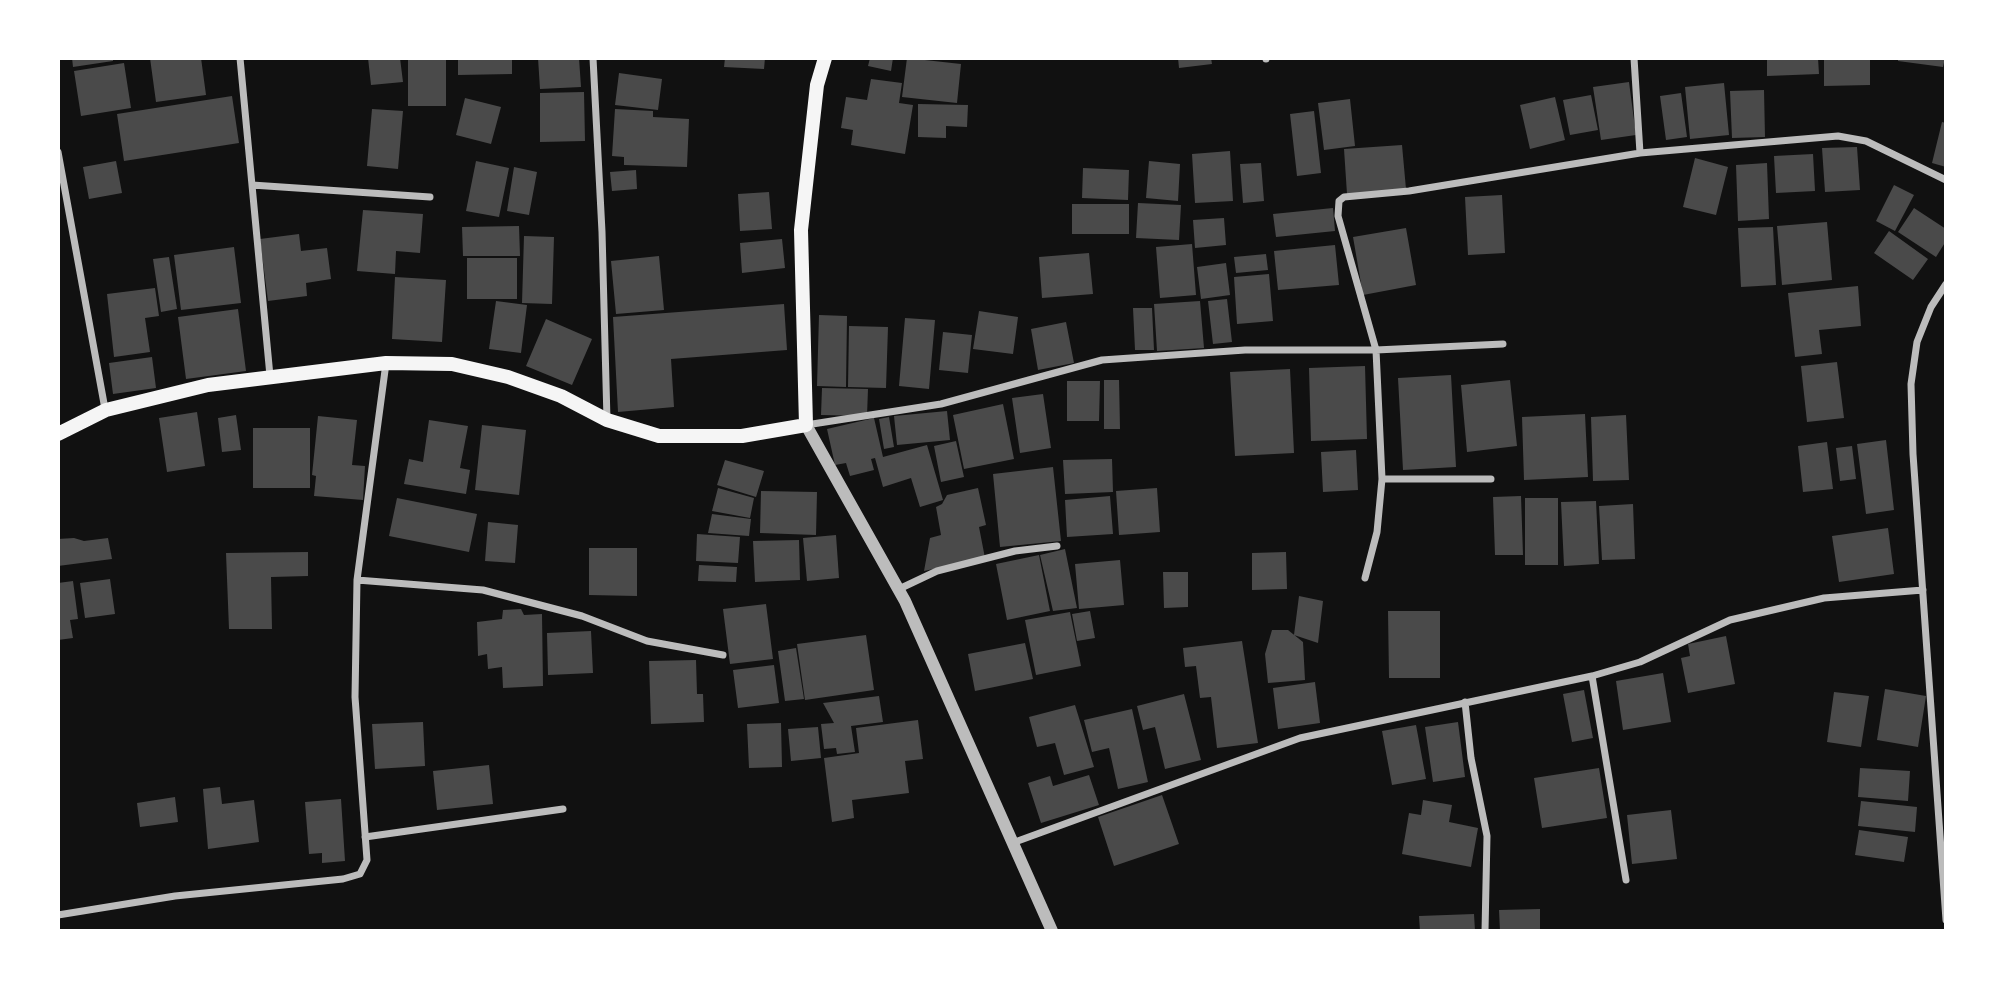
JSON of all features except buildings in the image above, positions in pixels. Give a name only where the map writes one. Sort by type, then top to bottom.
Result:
[{"type":"main road","points":[[58,434],[106,410],[208,385],[386,363],[452,364],[508,377],[561,396],[607,420],[659,436],[707,438],[806,425],[801,230],[817,85],[825,58]]},
{"type":"street","points":[[240,58],[270,376]]},
{"type":"street","points":[[593,58],[602,232],[607,420]]},
{"type":"street","points":[[1634,58],[1640,153]]},
{"type":"street","points":[[1364,578],[1377,532],[1382,480],[1376,350],[1338,216],[1339,201],[1344,197],[1409,191],[1640,153],[1852,136],[1946,180]]},
{"type":"street","points":[[58,152],[106,410]]},
{"type":"street","points":[[252,185],[430,197]]},
{"type":"street","points":[[1946,284],[1931,307],[1917,342],[1911,384],[1913,454],[1943,829],[1946,920]]},
{"type":"street","points":[[1052,931],[1015,842],[899,589],[806,425],[942,404],[1102,360],[1245,350],[1376,350],[1503,344]]},
{"type":"street","points":[[58,915],[175,896],[343,879],[360,874],[367,860],[355,697],[357,580],[386,363]]},
{"type":"street","points":[[1382,480],[1491,479]]},
{"type":"street","points":[[899,589],[937,571],[1015,551],[1057,546]]},
{"type":"street","points":[[357,580],[484,590],[582,616],[647,641],[723,655]]},
{"type":"street","points":[[1015,842],[1300,738],[1592,676],[1640,662],[1730,620],[1824,598],[1923,590]]},
{"type":"street","points":[[1592,676],[1626,880]]},
{"type":"street","points":[[1465,702],[1471,758],[1487,836],[1485,931]]},
{"type":"street","points":[[365,837],[563,809]]}]
